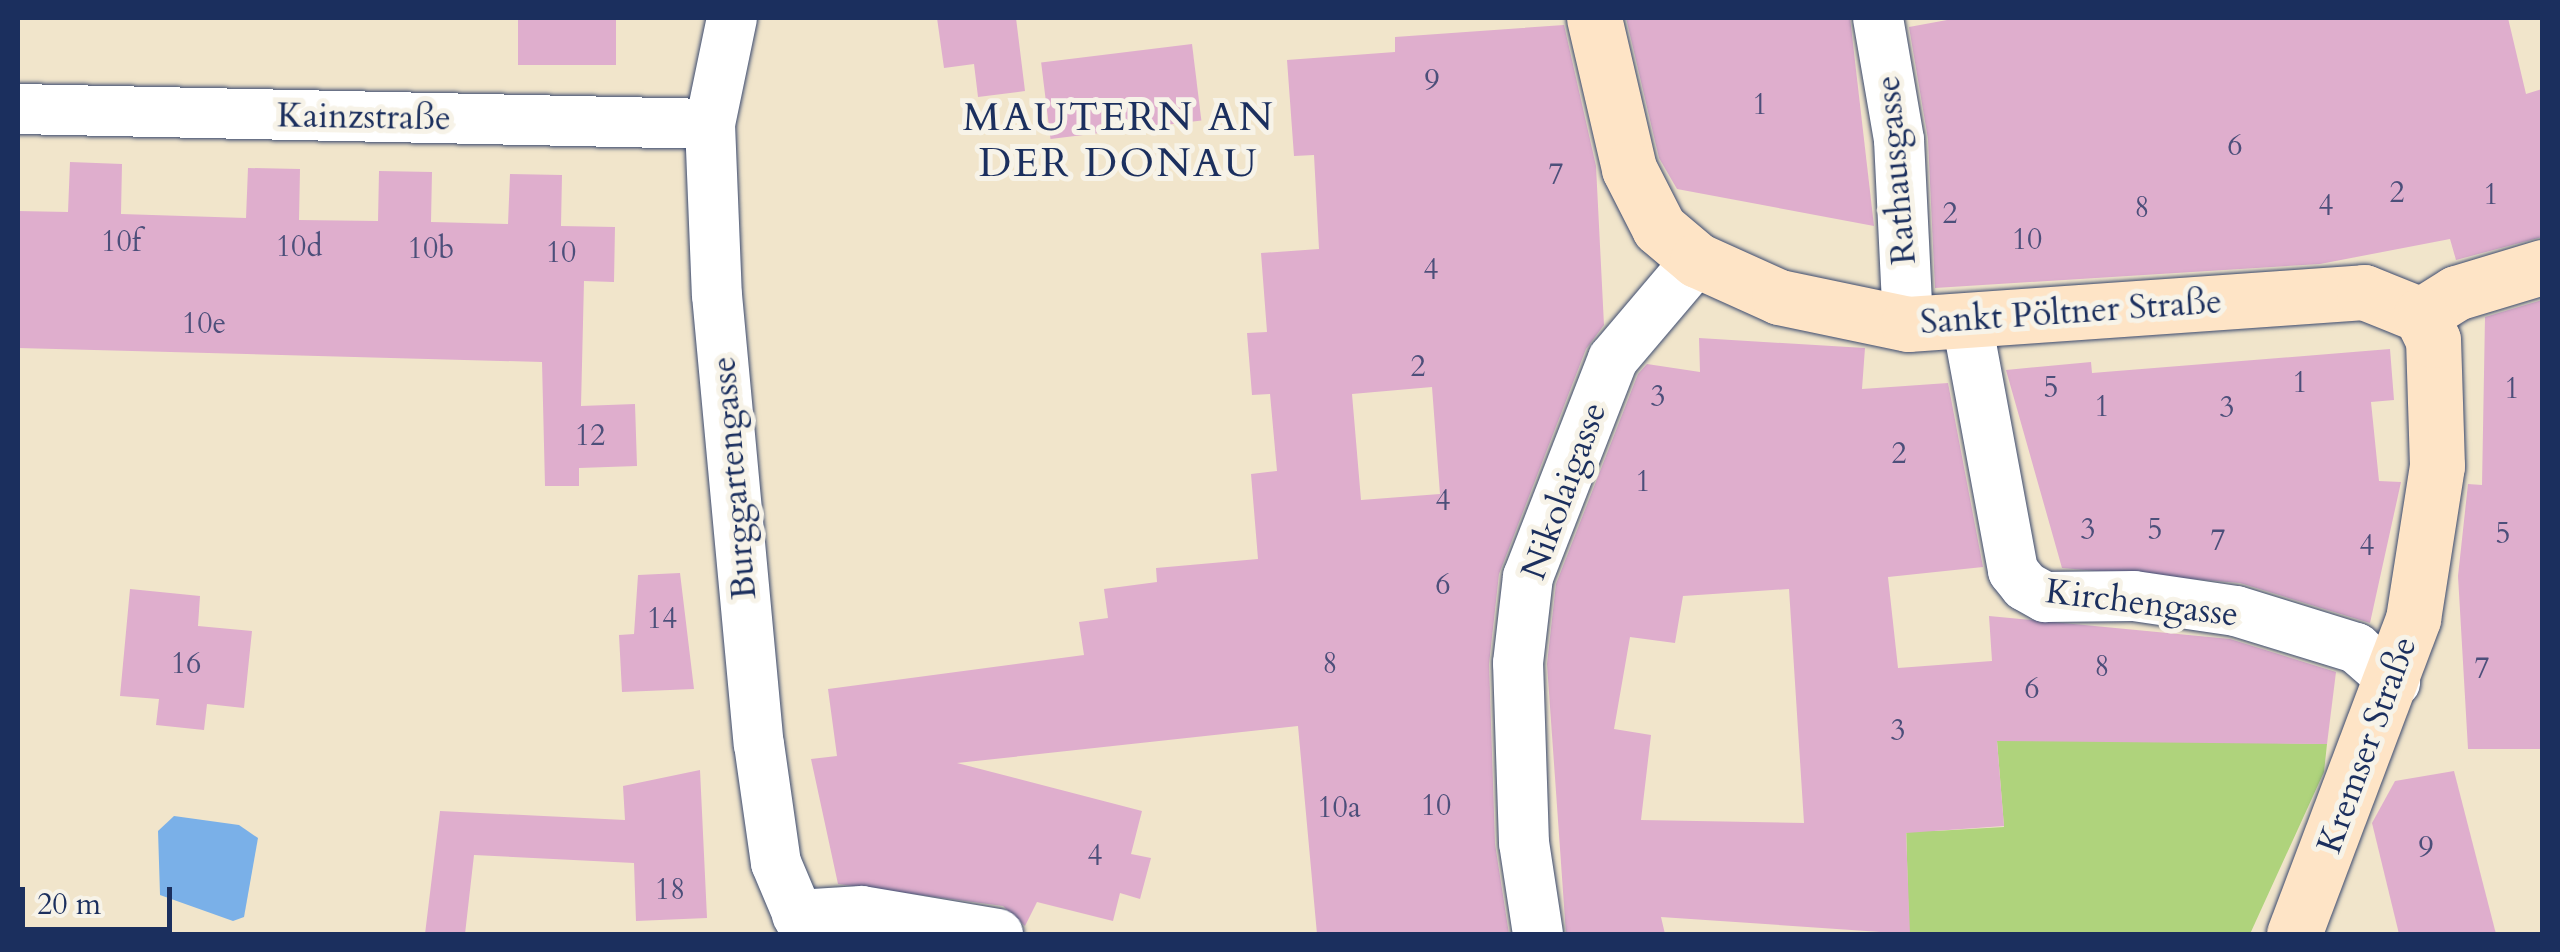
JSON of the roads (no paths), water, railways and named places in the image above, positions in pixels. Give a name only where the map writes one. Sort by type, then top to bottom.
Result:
[{"type":"main road","name":"Sankt Pöltner Straße","points":[[1594,18],[1629,169],[1659,228],[1697,260],[1779,297],[1908,324],[2364,292],[2421,315]]},
{"type":"main road","points":[[2421,315],[2456,293],[2542,268]]},
{"type":"main road","name":"Kremser Straße","points":[[2294,934],[2395,682],[2438,466],[2432,340],[2421,315]]},
{"type":"street","name":"Burggartengasse","points":[[732,18],[710,124],[759,744],[776,863],[801,925]]},
{"type":"street","name":"Rathausgasse","points":[[1878,18],[1899,140],[1908,324]]},
{"type":"street","name":"Kainzstraße","points":[[18,109],[710,124]]},
{"type":"street","name":"Nikolaigasse","points":[[1538,934],[1524,843],[1518,663],[1528,577],[1614,359],[1697,260]]},
{"type":"street","name":"Kirchengasse","points":[[1966,322],[2012,570],[2026,586],[2045,597],[2134,596],[2236,611],[2356,648],[2395,682]]},
{"type":"street","points":[[801,925],[862,911],[998,934]]},
{"type":"water","points":[[174,816],[239,825],[258,838],[244,917],[233,921],[160,895],[158,831]]},
{"type":"district","name":"MAUTERN AN DER DONAU","points":[[1119,141]]}]
